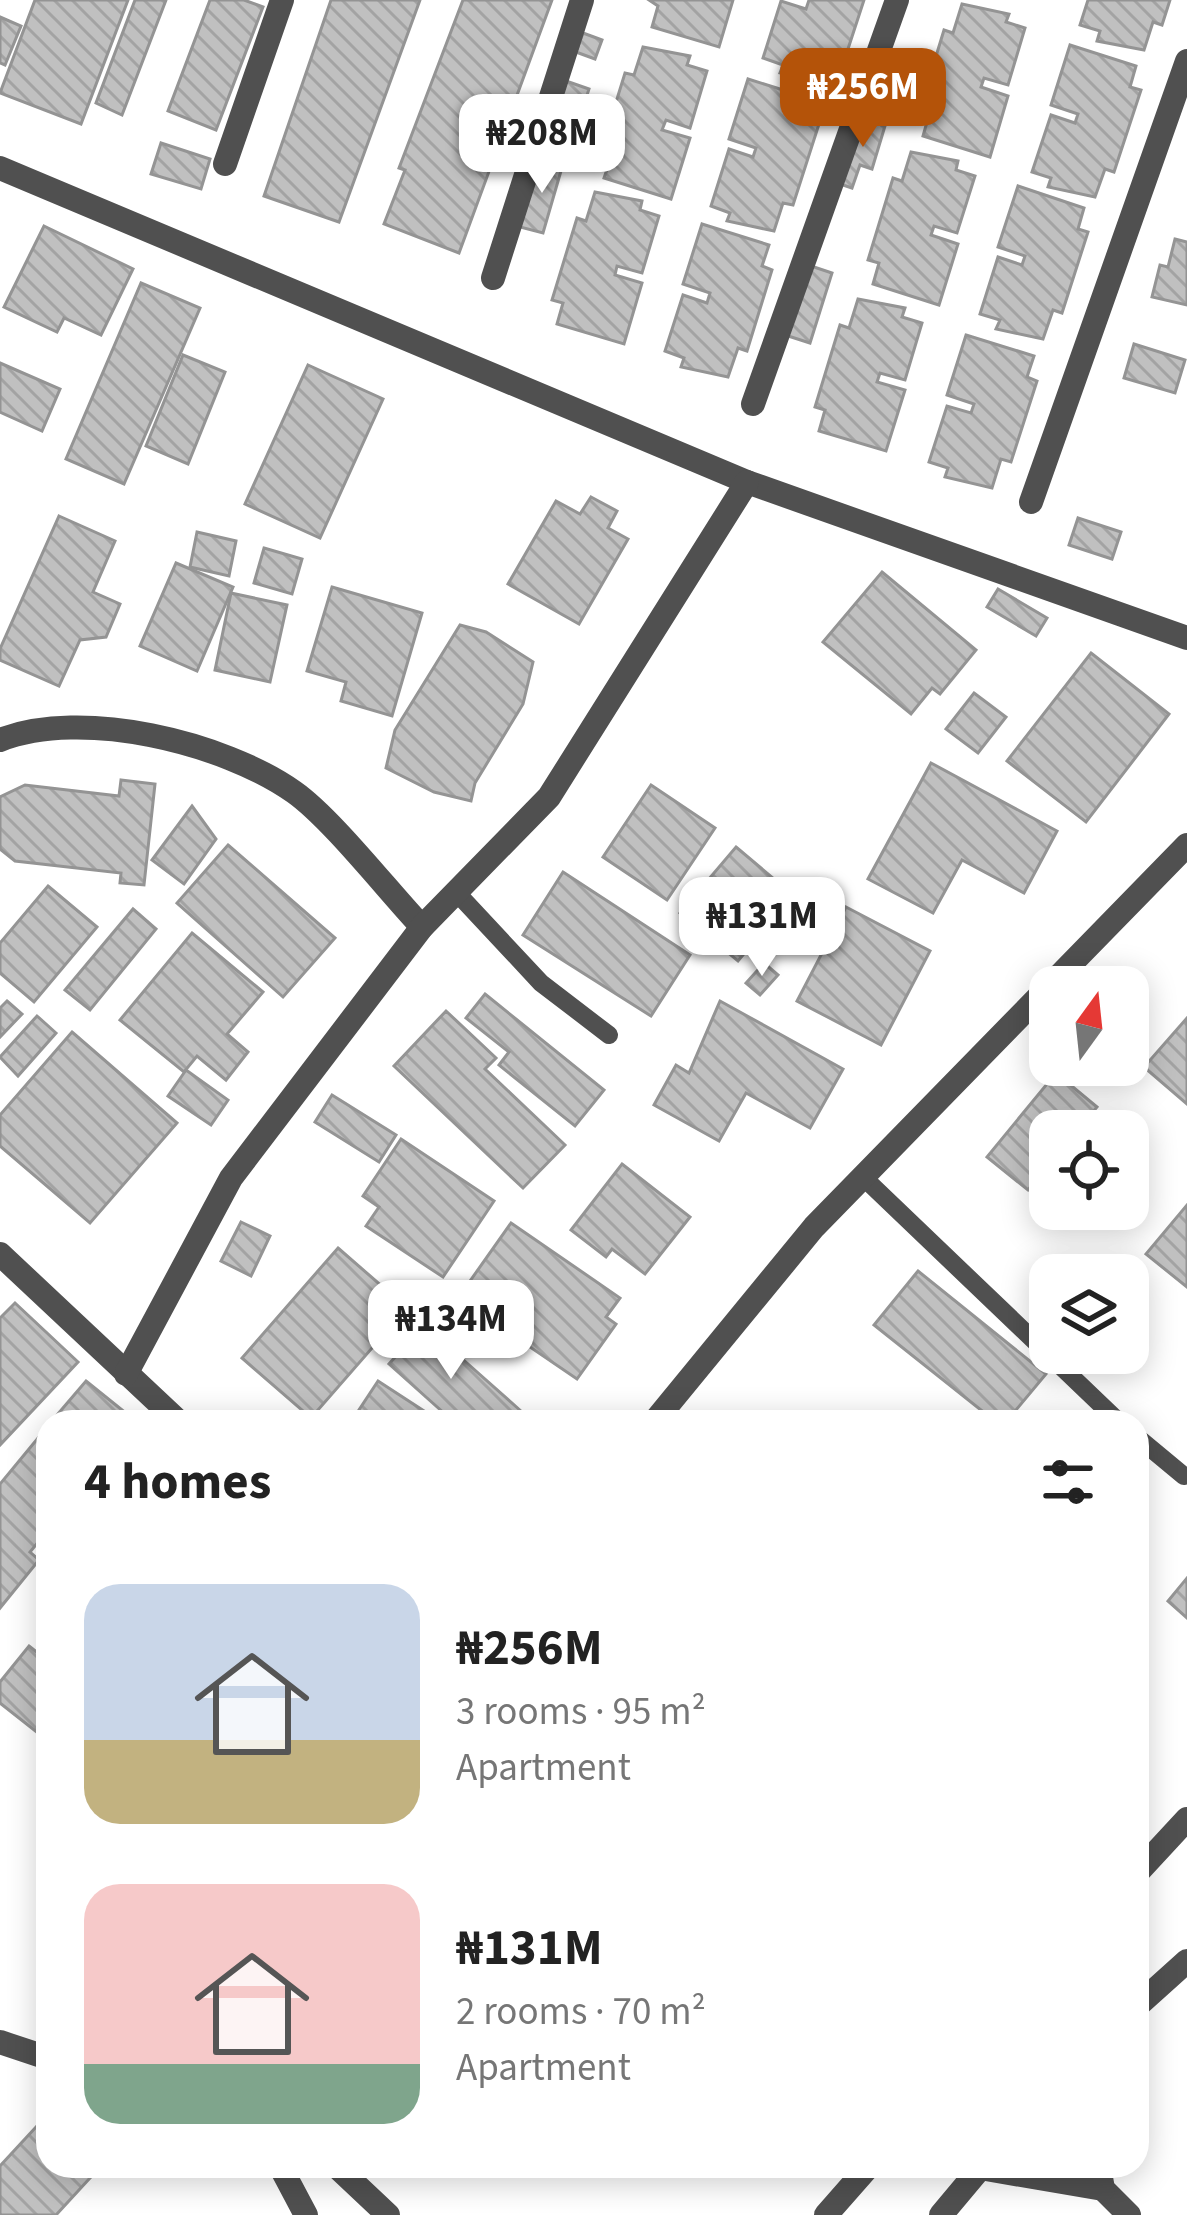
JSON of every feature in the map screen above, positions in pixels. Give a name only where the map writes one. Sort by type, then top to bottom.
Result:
[{"type":"street","points":[[225,164],[281,0]]},
{"type":"street","points":[[493,278],[581,0]]},
{"type":"street","points":[[753,404],[897,0]]},
{"type":"street","points":[[1031,502],[1187,61]]},
{"type":"street","points":[[0,168],[747,482],[1187,638]]},
{"type":"street","points":[[126,1374],[231,1178],[422,927],[549,797],[747,482]]},
{"type":"street","points":[[0,740],[19,733],[107,727],[182,741],[294,792],[422,927]]},
{"type":"street","points":[[664,1410],[862,1176],[1187,845]]},
{"type":"street","points":[[0,1255],[166,1410]]},
{"type":"street","points":[[1149,1860],[1187,1820]]},
{"type":"street","points":[[1149,1995],[1187,1961]]},
{"type":"street","points":[[0,2042],[36,2054]]},
{"type":"street","points":[[286,2178],[306,2215]]},
{"type":"street","points":[[349,2178],[388,2215]]},
{"type":"street","points":[[826,2215],[858,2178]]},
{"type":"street","points":[[941,2215],[972,2178]]},
{"type":"street","points":[[1102,2178],[1129,2215]]},
{"type":"lane","points":[[457,893],[541,983],[609,1035]]},
{"type":"lane","points":[[862,1176],[1106,1410]]},
{"type":"lane","points":[[1149,1447],[1184,1476]]},
{"type":"building","points":[[35,0],[128,0],[81,124],[0,93]]},
{"type":"building","points":[[135,0],[166,0],[122,115],[96,103]]},
{"type":"building","points":[[210,0],[244,0],[263,7],[216,130],[168,111]]},
{"type":"building","points":[[331,0],[420,0],[339,222],[264,196]]},
{"type":"building","points":[[463,0],[552,0],[459,253],[384,224],[405,170],[399,168]]},
{"type":"building","points":[[649,0],[733,0],[719,47],[652,27],[658,6]]},
{"type":"building","points":[[809,0],[864,0],[845,58],[836,55],[827,83],[780,73],[783,65],[763,58],[781,1],[806,9]]},
{"type":"building","points":[[1088,0],[1170,0],[1162,25],[1153,22],[1144,50],[1097,41],[1100,31],[1080,25]]},
{"type":"building","points":[[962,4],[1009,14],[1006,22],[1025,28],[1008,85],[984,78],[981,87],[1008,96],[990,157],[923,136],[929,115],[919,112],[944,30],[953,33]]},
{"type":"building","points":[[0,17],[21,26],[5,65],[0,63]]},
{"type":"building","points":[[583,33],[602,40],[595,59],[576,52]]},
{"type":"building","points":[[1070,45],[1136,66],[1130,87],[1141,90],[1114,172],[1105,169],[1095,197],[1048,187],[1051,178],[1032,172],[1051,115],[1075,123],[1078,114],[1051,105]]},
{"type":"building","points":[[643,47],[690,56],[687,65],[707,71],[690,128],[666,120],[662,130],[690,138],[671,199],[604,178],[611,158],[600,154],[625,73],[634,75]]},
{"type":"building","points":[[748,79],[815,100],[808,121],[819,124],[793,205],[783,203],[774,231],[727,221],[730,213],[711,206],[729,149],[753,157],[756,148],[729,139]]},
{"type":"building","points":[[566,81],[589,89],[570,149],[547,141]]},
{"type":"building","points":[[861,118],[885,126],[872,169],[860,165],[852,188],[840,184]]},
{"type":"building","points":[[161,143],[210,159],[201,189],[151,174]]},
{"type":"building","points":[[911,152],[958,161],[956,170],[975,176],[957,233],[934,226],[931,235],[958,244],[939,305],[873,284],[879,263],[868,260],[893,178],[902,181]]},
{"type":"building","points":[[540,158],[563,164],[543,233],[520,227]]},
{"type":"building","points":[[1018,186],[1084,208],[1078,229],[1088,232],[1062,313],[1053,310],[1043,339],[996,329],[1000,320],[980,314],[998,257],[1022,265],[1025,256],[998,247]]},
{"type":"building","points":[[595,192],[642,201],[640,210],[659,216],[642,273],[617,266],[615,275],[642,283],[624,344],[557,324],[563,303],[552,300],[577,218],[586,221]]},
{"type":"building","points":[[702,224],[769,245],[762,266],[772,270],[747,351],[738,348],[728,377],[681,367],[684,358],[665,351],[683,295],[707,303],[710,293],[683,284]]},
{"type":"building","points":[[44,226],[133,269],[101,335],[64,318],[57,332],[4,307]]},
{"type":"building","points":[[1175,239],[1187,242],[1187,305],[1152,297],[1160,265],[1168,267]]},
{"type":"building","points":[[808,265],[832,273],[810,343],[785,335]]},
{"type":"building","points":[[141,283],[200,308],[124,484],[66,459]]},
{"type":"building","points":[[858,299],[905,308],[902,317],[922,323],[905,380],[880,373],[877,382],[905,390],[886,451],[819,431],[825,410],[815,407],[840,325],[849,328]]},
{"type":"building","points":[[966,335],[1034,356],[1027,377],[1037,381],[1011,462],[1001,459],[992,488],[945,477],[948,468],[929,462],[947,406],[971,413],[974,404],[947,395]]},
{"type":"building","points":[[1134,344],[1185,360],[1175,393],[1124,378]]},
{"type":"building","points":[[183,355],[225,372],[188,464],[146,446]]},
{"type":"building","points":[[0,363],[60,389],[42,431],[0,412]]},
{"type":"building","points":[[308,365],[383,399],[320,538],[245,504]]},
{"type":"building","points":[[591,497],[617,511],[608,528],[628,539],[579,624],[508,584],[556,501],[580,514]]},
{"type":"building","points":[[59,516],[115,541],[93,592],[120,604],[106,637],[80,640],[59,686],[0,660],[0,649]]},
{"type":"building","points":[[1078,518],[1121,532],[1112,559],[1069,545]]},
{"type":"building","points":[[197,532],[236,541],[229,576],[190,567]]},
{"type":"building","points":[[264,548],[302,559],[292,594],[254,583]]},
{"type":"building","points":[[176,563],[233,587],[197,671],[140,646]]},
{"type":"building","points":[[882,572],[976,650],[940,694],[932,688],[911,714],[823,642]]},
{"type":"building","points":[[332,587],[422,613],[392,716],[341,701],[346,682],[307,671]]},
{"type":"building","points":[[998,589],[1047,618],[1036,636],[987,607]]},
{"type":"building","points":[[231,593],[287,605],[270,682],[215,670]]},
{"type":"building","points":[[460,625],[486,632],[533,662],[523,704],[475,783],[471,801],[434,792],[386,768],[395,730]]},
{"type":"building","points":[[1091,653],[1169,714],[1086,822],[1007,761]]},
{"type":"building","points":[[974,693],[1006,717],[978,753],[946,729]]},
{"type":"building","points":[[931,763],[1057,831],[1024,893],[962,860],[933,913],[868,879]]},
{"type":"building","points":[[121,780],[155,784],[144,885],[120,883],[121,873],[15,861],[0,849],[0,797],[25,785],[119,796]]},
{"type":"building","points":[[651,785],[715,828],[667,900],[603,857]]},
{"type":"building","points":[[192,806],[216,839],[184,884],[152,860]]},
{"type":"building","points":[[228,845],[335,938],[283,997],[177,903]]},
{"type":"building","points":[[736,847],[793,895],[738,961],[680,913]]},
{"type":"building","points":[[563,872],[690,955],[651,1016],[523,935]]},
{"type":"building","points":[[48,886],[97,927],[34,1002],[0,973],[0,943]]},
{"type":"building","points":[[846,907],[930,951],[881,1045],[797,1001]]},
{"type":"building","points":[[133,909],[156,929],[90,1010],[65,990]]},
{"type":"building","points":[[192,933],[263,992],[227,1034],[248,1052],[226,1080],[197,1056],[184,1072],[120,1020]]},
{"type":"building","points":[[764,963],[778,975],[760,995],[746,983]]},
{"type":"building","points":[[485,994],[604,1090],[575,1126],[499,1065],[509,1052],[466,1018]]},
{"type":"building","points":[[7,1001],[22,1014],[0,1037],[0,1008]]},
{"type":"building","points":[[720,1001],[843,1069],[810,1128],[746,1093],[719,1141],[654,1105],[676,1065],[689,1073]]},
{"type":"building","points":[[446,1011],[496,1058],[485,1069],[565,1145],[523,1188],[394,1066]]},
{"type":"building","points":[[37,1016],[56,1033],[18,1076],[0,1057]]},
{"type":"building","points":[[1187,1018],[1187,1104],[1149,1071],[1149,1061]]},
{"type":"building","points":[[72,1032],[177,1123],[90,1223],[0,1146],[0,1115]]},
{"type":"building","points":[[186,1070],[228,1100],[211,1125],[168,1096]]},
{"type":"building","points":[[1045,1086],[1072,1086],[1097,1107],[1029,1110],[1028,1190],[987,1157]]},
{"type":"building","points":[[332,1095],[396,1135],[379,1162],[315,1122]]},
{"type":"building","points":[[401,1139],[494,1201],[443,1277],[366,1226],[379,1207],[363,1196]]},
{"type":"building","points":[[622,1164],[690,1217],[645,1274],[612,1249],[606,1257],[571,1230]]},
{"type":"building","points":[[1187,1205],[1187,1287],[1146,1254]]},
{"type":"building","points":[[241,1222],[270,1236],[251,1276],[221,1261]]},
{"type":"building","points":[[511,1223],[620,1298],[606,1317],[616,1324],[577,1379],[458,1298]]},
{"type":"building","points":[[338,1248],[407,1308],[318,1410],[302,1410],[242,1358]]},
{"type":"building","points":[[918,1271],[1029,1360],[1029,1374],[1046,1374],[1016,1410],[981,1410],[874,1325]]},
{"type":"building","points":[[15,1303],[78,1362],[0,1445],[0,1318]]},
{"type":"building","points":[[424,1325],[520,1410],[441,1410],[389,1364]]},
{"type":"building","points":[[86,1381],[122,1410],[61,1410]]},
{"type":"building","points":[[378,1381],[423,1410],[359,1410]]},
{"type":"building","points":[[36,1440],[36,1545],[30,1552],[36,1564],[0,1608],[0,1484]]},
{"type":"building","points":[[1187,1578],[1187,1618],[1168,1601]]},
{"type":"building","points":[[29,1646],[36,1652],[36,1732],[0,1703],[0,1682]]},
{"type":"building","points":[[36,2127],[36,2178],[90,2178],[56,2215],[0,2215],[0,2166]]}]
